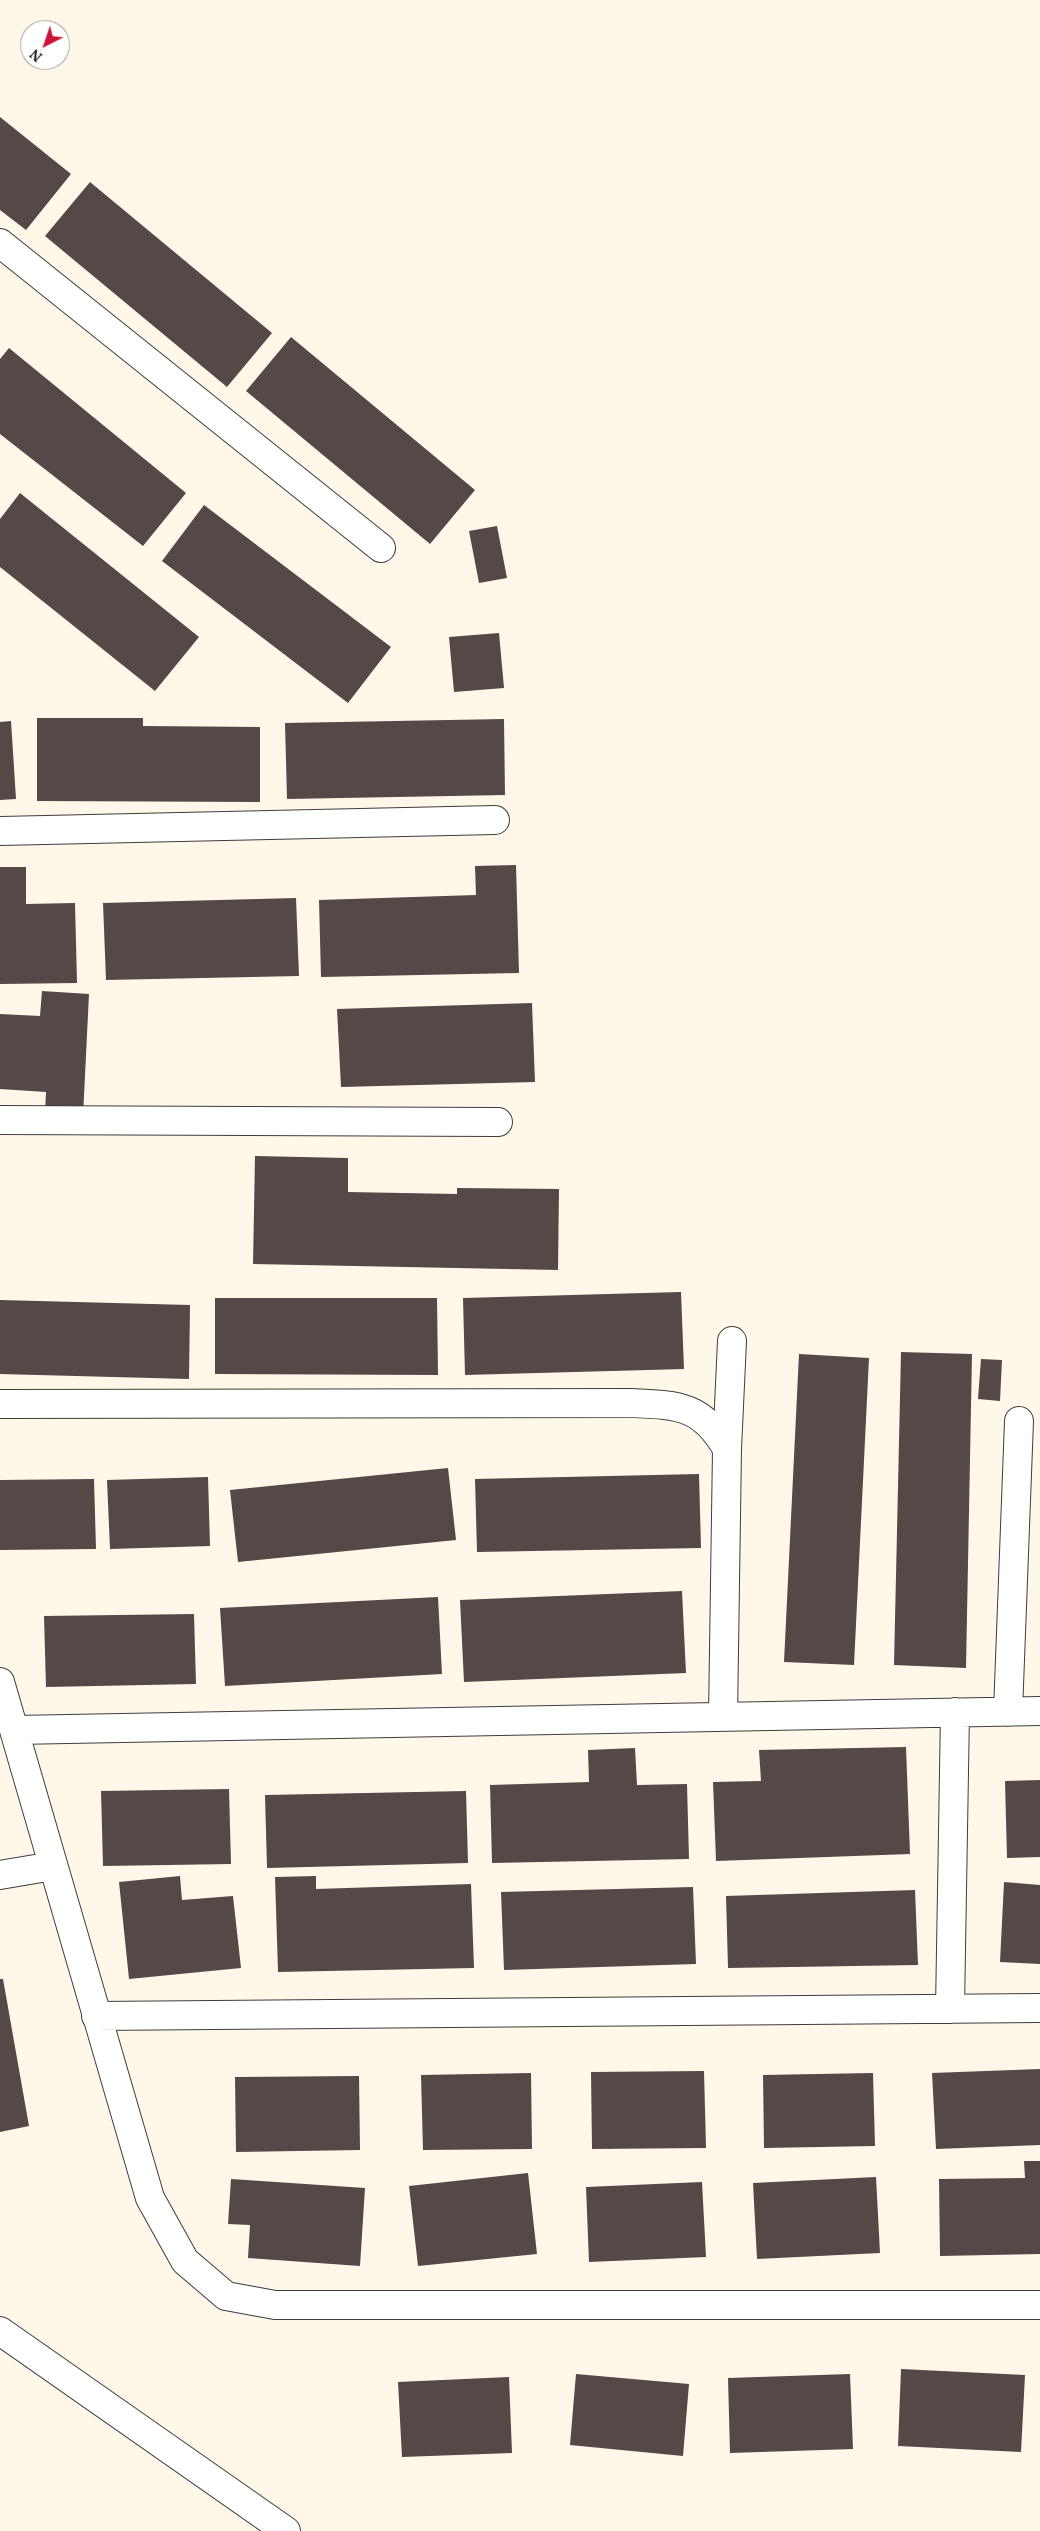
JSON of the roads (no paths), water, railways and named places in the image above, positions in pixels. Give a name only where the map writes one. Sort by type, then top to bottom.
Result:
[{"type":"street","points":[[0,243],[381,548]]},
{"type":"street","points":[[0,831],[495,820]]},
{"type":"street","points":[[0,1120],[498,1122]]},
{"type":"street","points":[[723,1717],[727,1449],[732,1341]]},
{"type":"street","points":[[0,1404],[676,1405],[704,1418],[718,1434],[727,1449]]},
{"type":"street","points":[[1008,1712],[1020,1421]]},
{"type":"street","points":[[0,1682],[150,2198],[184,2262],[226,2296],[275,2305],[1040,2305]]},
{"type":"street","points":[[14,1730],[1040,1711]]},
{"type":"street","points":[[950,2009],[955,1712]]},
{"type":"street","points":[[0,1874],[53,1866]]},
{"type":"street","points":[[96,2016],[1040,2008]]},
{"type":"street","points":[[0,2331],[286,2531]]}]
